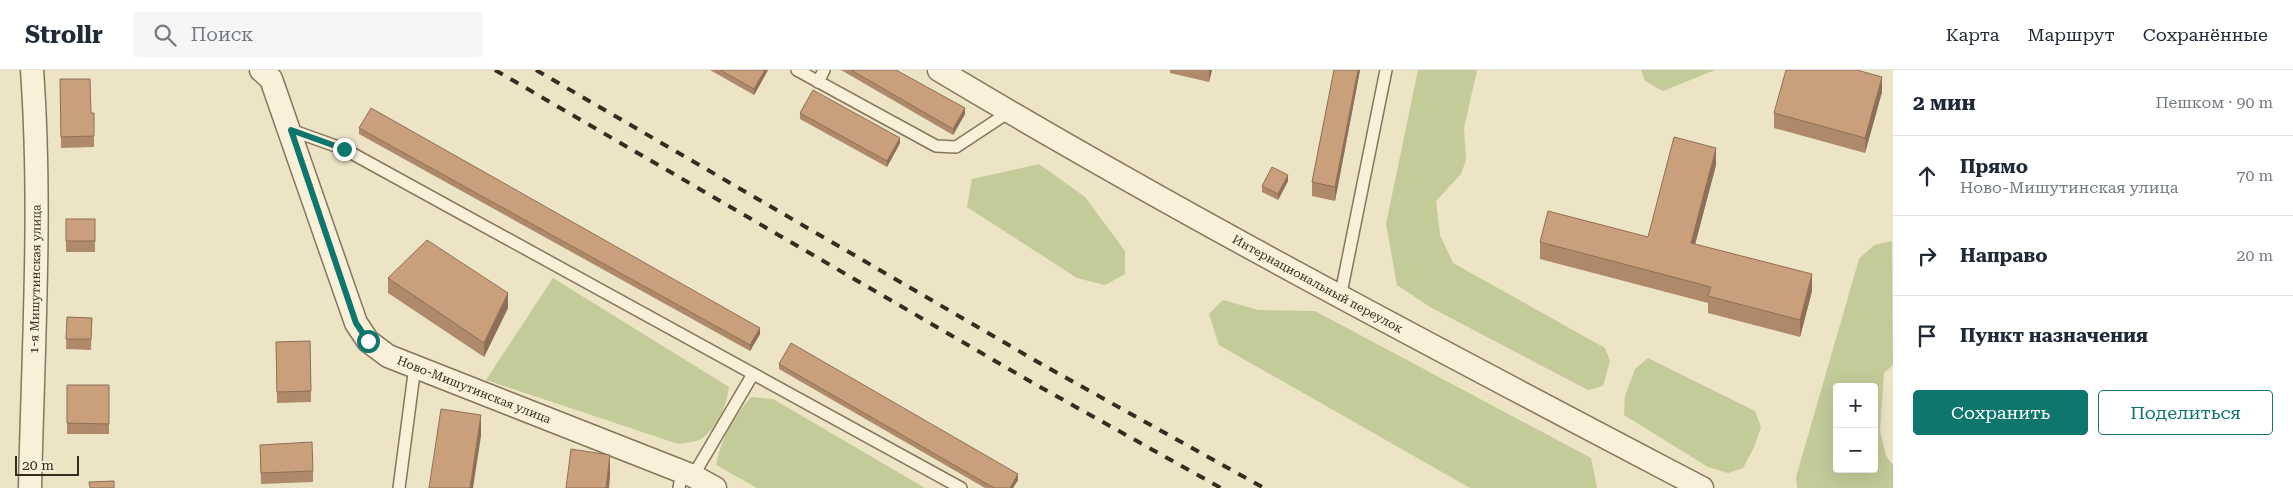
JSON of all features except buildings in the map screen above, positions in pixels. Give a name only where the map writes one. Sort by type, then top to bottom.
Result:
[{"type":"street","name":"1-я Мишутинская улица","points":[[30,488],[37,208],[36,118],[32,70]]},
{"type":"street","name":"Ново-Мишутинская улица","points":[[261,70],[271,79],[291,130],[356,323],[368,341],[388,356],[685,478],[715,488]]},
{"type":"street","name":"Интернациональный переулок","points":[[939,70],[1009,112],[1340,298],[1702,488]]},
{"type":"lane","points":[[796,70],[936,146],[956,148],[1009,112]]},
{"type":"lane","points":[[818,82],[824,70]]},
{"type":"lane","points":[[1340,298],[1386,70]]},
{"type":"lane","points":[[291,130],[344,149],[961,488]]},
{"type":"lane","points":[[399,488],[415,366]]},
{"type":"lane","points":[[685,478],[753,374]]},
{"type":"green space","points":[[1418,70],[1477,70],[1464,128],[1466,160],[1461,174],[1436,201],[1440,235],[1453,263],[1605,348],[1610,361],[1603,386],[1588,390],[1430,307],[1397,285],[1386,224]]},
{"type":"green space","points":[[1641,70],[1715,70],[1663,91],[1645,81]]},
{"type":"green space","points":[[1039,164],[1085,197],[1125,251],[1125,274],[1105,285],[1077,278],[967,207],[972,179]]},
{"type":"green space","points":[[1892,241],[1893,365],[1884,373],[1880,430],[1886,456],[1893,465],[1893,488],[1797,488],[1796,477],[1859,259],[1874,245]]},
{"type":"green space","points":[[553,278],[729,387],[721,416],[713,428],[699,440],[678,444],[486,380]]},
{"type":"green space","points":[[1223,300],[1258,310],[1315,311],[1591,458],[1597,488],[1470,488],[1219,345],[1209,314]]},
{"type":"green space","points":[[1648,358],[1755,411],[1761,427],[1754,447],[1743,468],[1728,473],[1708,467],[1624,415],[1625,396],[1635,369]]},
{"type":"green space","points":[[751,397],[773,399],[925,488],[757,488],[716,465],[721,446],[729,429]]},
{"type":"railway","points":[[495,70],[1033,383],[1221,488]]},
{"type":"railway","points":[[536,70],[1043,365],[1264,488]]},
{"type":"route","points":[[344,149],[291,130],[356,323],[368,341]]}]
